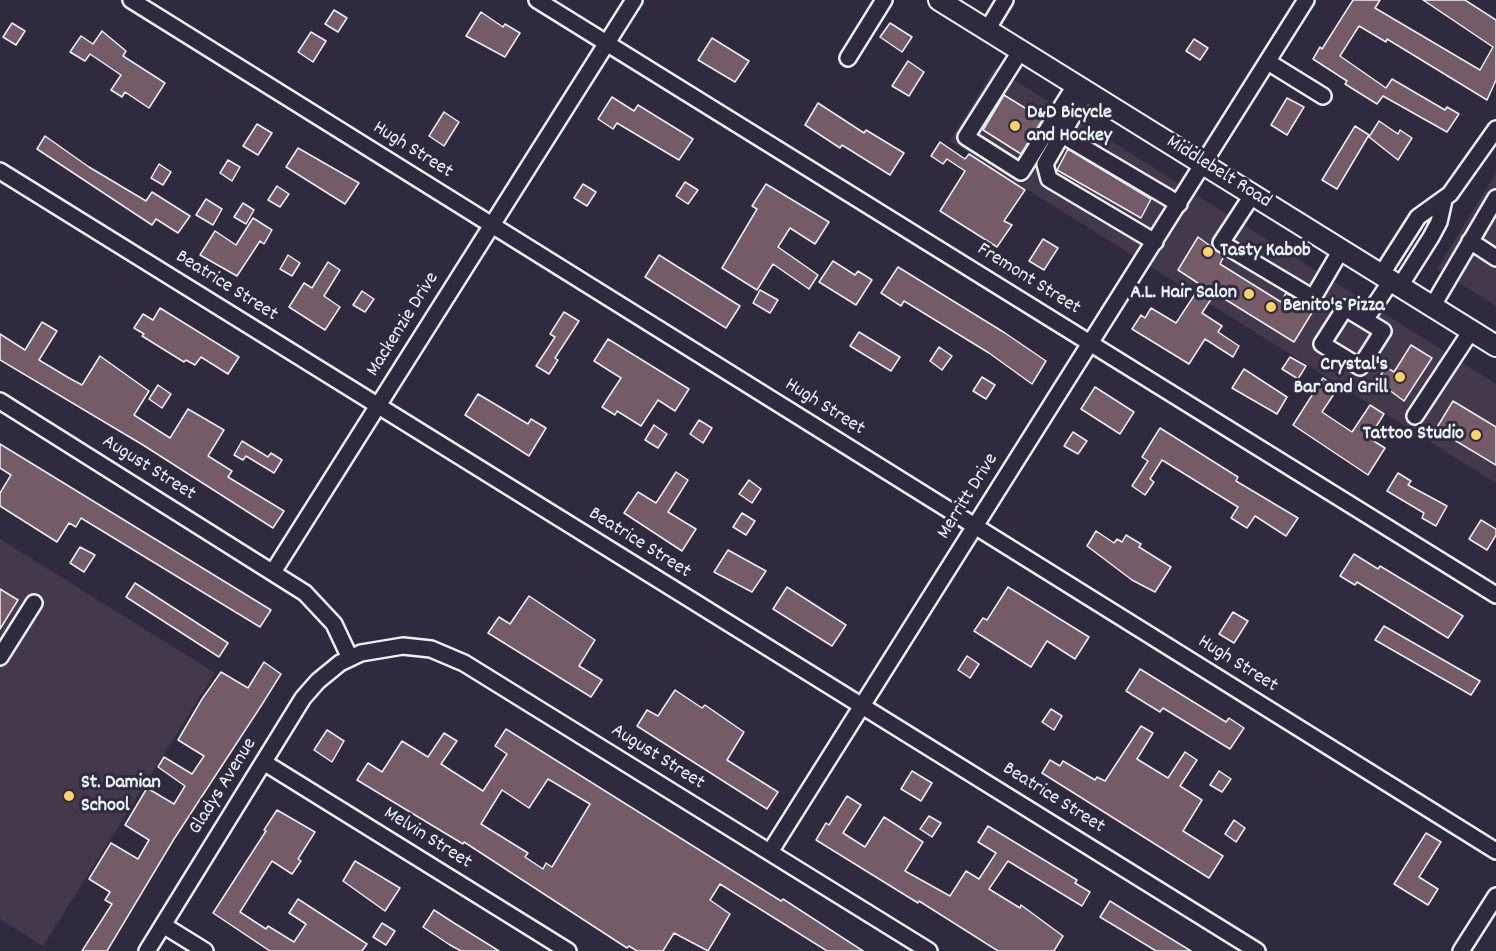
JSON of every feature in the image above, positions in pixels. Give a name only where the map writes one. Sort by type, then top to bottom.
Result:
[{"type":"main road","name":"Middlebelt Road","points":[[950,3],[987,30],[1496,346]]},
{"type":"street","name":"Hugh Street","points":[[130,0],[1496,851]]},
{"type":"street","name":"Fremont Street","points":[[537,0],[1496,596]]},
{"type":"street","name":"Mackenzie Drive","points":[[273,572],[634,0]]},
{"type":"street","points":[[848,58],[884,0]]},
{"type":"street","points":[[987,30],[1005,0]]},
{"type":"street","name":"Merritt Drive","points":[[770,852],[1306,0]]},
{"type":"street","points":[[1021,50],[966,137],[1021,172],[1082,88]]},
{"type":"street","points":[[1268,62],[1323,96]]},
{"type":"street","points":[[1082,88],[1064,136],[1045,164],[1049,179],[1155,242]]},
{"type":"street","points":[[1365,320],[1390,281],[1418,217],[1431,206],[1444,200],[1473,165],[1496,129]]},
{"type":"street","points":[[1064,136],[1179,204]]},
{"type":"street","name":"Beatrice Street","points":[[0,171],[1257,951]]},
{"type":"street","points":[[1252,194],[1221,243],[1313,298],[1341,250]]},
{"type":"street","points":[[1432,307],[1496,198]]},
{"type":"street","points":[[1390,281],[1431,237],[1439,222],[1444,200]]},
{"type":"street","points":[[1470,241],[1496,258]]},
{"type":"street","points":[[1414,416],[1471,331]]},
{"type":"street","name":"August Street","points":[[0,401],[273,572]]},
{"type":"street","points":[[273,572],[305,593],[322,609],[342,636],[350,658]]},
{"type":"street","points":[[0,657],[34,603]]},
{"type":"street","name":"August Street","points":[[350,658],[375,649],[403,646],[431,649],[453,657],[929,951]]},
{"type":"street","name":"Gladys Avenue","points":[[147,951],[303,698],[318,681],[350,658]]},
{"type":"street","name":"Melvin Street","points":[[265,763],[568,951]]},
{"type":"street","points":[[1461,951],[1496,896]]},
{"type":"street","points":[[163,925],[205,951]]},
{"type":"shaded area","points":[[995,68],[1496,384],[1496,483],[950,141]]},
{"type":"shaded area","points":[[1496,173],[1496,306],[1437,269]]},
{"type":"shaded area","name":"St. Damian School","points":[[0,539],[215,673],[43,946],[0,919]]},
{"type":"building","points":[[1353,0],[1380,0],[1375,8],[1480,70],[1493,47],[1423,0],[1465,0],[1496,20],[1496,80],[1487,100],[1387,39],[1386,42],[1359,26],[1340,56],[1386,88],[1392,79],[1445,110],[1447,107],[1459,114],[1447,132],[1383,96],[1377,104],[1345,84],[1347,81],[1313,59],[1320,47],[1322,49]]},
{"type":"building","points":[[334,10],[347,18],[338,32],[325,24]]},
{"type":"building","points":[[481,12],[503,27],[505,24],[520,33],[505,57],[466,36]]},
{"type":"building","points":[[12,23],[25,31],[16,45],[3,37]]},
{"type":"building","points":[[890,23],[912,37],[902,52],[880,37]]},
{"type":"building","points":[[102,31],[126,51],[123,56],[165,83],[149,108],[125,92],[122,97],[111,90],[121,75],[90,54],[85,61],[70,52],[81,36],[93,44]]},
{"type":"building","points":[[311,32],[326,41],[313,62],[298,52]]},
{"type":"building","points":[[712,38],[749,61],[735,82],[698,60]]},
{"type":"building","points":[[1194,39],[1208,48],[1200,60],[1186,51]]},
{"type":"building","points":[[908,61],[924,72],[909,96],[892,86]]},
{"type":"building","name":"D&D Bicycle and Hockey","points":[[1004,95],[1043,119],[1021,154],[983,130]]},
{"type":"building","points":[[612,97],[634,111],[638,105],[693,139],[679,160],[617,123],[613,129],[598,119]]},
{"type":"building","points":[[1287,98],[1304,107],[1287,135],[1271,125]]},
{"type":"building","points":[[818,103],[864,133],[866,130],[904,153],[890,175],[842,145],[840,148],[805,125]]},
{"type":"building","points":[[444,112],[459,122],[444,146],[429,136]]},
{"type":"building","points":[[1379,121],[1398,134],[1400,130],[1412,138],[1398,160],[1369,137]]},
{"type":"building","points":[[257,124],[272,133],[258,155],[243,146]]},
{"type":"building","points":[[1355,126],[1369,135],[1337,189],[1322,180]]},
{"type":"building","points":[[45,136],[89,167],[146,201],[152,192],[190,216],[178,233],[156,219],[152,225],[37,149]]},
{"type":"building","points":[[940,142],[965,159],[969,154],[1025,190],[1004,221],[1012,225],[997,247],[940,211],[965,171],[947,159],[943,164],[931,156]]},
{"type":"building","points":[[298,148],[359,183],[345,204],[286,167]]},
{"type":"building","points":[[1068,149],[1151,199],[1141,218],[1057,170]]},
{"type":"building","points":[[228,160],[240,167],[232,181],[220,173]]},
{"type":"building","points":[[159,164],[171,172],[163,185],[151,178]]},
{"type":"building","points":[[685,182],[698,190],[688,204],[676,196]]},
{"type":"building","points":[[583,184],[596,192],[587,206],[574,198]]},
{"type":"building","points":[[766,184],[829,222],[815,244],[790,228],[778,247],[818,275],[809,289],[773,264],[757,290],[722,268],[757,209],[752,206]]},
{"type":"building","points":[[277,186],[289,194],[280,207],[268,200]]},
{"type":"building","points":[[206,199],[222,209],[213,225],[196,215]]},
{"type":"building","points":[[243,203],[254,210],[246,224],[234,217]]},
{"type":"building","points":[[253,218],[272,230],[264,244],[260,241],[237,276],[200,255],[215,231],[236,245]]},
{"type":"building","points":[[1198,237],[1224,256],[1220,264],[1281,302],[1286,293],[1313,311],[1294,342],[1215,293],[1202,313],[1222,326],[1218,332],[1239,346],[1233,357],[1205,339],[1189,364],[1132,329],[1141,315],[1145,318],[1151,308],[1176,323],[1201,285],[1178,270]]},
{"type":"building","points":[[1043,239],[1058,248],[1044,270],[1029,261]]},
{"type":"building","points":[[288,255],[300,263],[292,276],[280,269]]},
{"type":"building","points":[[659,255],[740,306],[726,328],[645,277]]},
{"type":"building","points":[[833,261],[855,275],[858,271],[872,280],[856,305],[819,282]]},
{"type":"building","points":[[328,262],[340,270],[324,296],[340,307],[325,330],[289,307],[304,283],[312,288]]},
{"type":"building","points":[[898,267],[1046,361],[1032,384],[989,353],[904,301],[901,306],[881,293]]},
{"type":"building","points":[[760,290],[778,300],[770,313],[753,303]]},
{"type":"building","points":[[362,291],[374,299],[365,312],[353,305]]},
{"type":"building","points":[[160,308],[239,357],[228,374],[201,357],[195,365],[186,360],[184,362],[142,336],[144,334],[134,328],[143,314],[153,320]]},
{"type":"building","points":[[564,312],[579,321],[555,358],[558,360],[549,374],[536,366],[555,337],[550,334]]},
{"type":"building","points":[[42,322],[57,331],[39,360],[82,385],[100,356],[149,391],[134,415],[170,438],[188,409],[224,430],[208,456],[232,471],[228,477],[284,511],[273,528],[143,445],[0,360],[0,334],[25,350]]},
{"type":"building","points":[[859,332],[900,357],[891,371],[850,346]]},
{"type":"building","points":[[608,339],[689,389],[675,411],[658,400],[641,426],[617,411],[615,415],[602,407],[621,378],[594,361]]},
{"type":"building","name":"Crystal's Bar and Grill","points":[[1411,345],[1432,358],[1404,401],[1377,381],[1386,367],[1394,372]]},
{"type":"building","points":[[939,347],[952,356],[942,370],[930,361]]},
{"type":"building","points":[[1290,357],[1306,366],[1298,379],[1282,369]]},
{"type":"building","points":[[1244,369],[1287,397],[1277,414],[1232,388]]},
{"type":"building","points":[[982,377],[995,385],[986,399],[973,391]]},
{"type":"building","points":[[1323,378],[1338,388],[1322,412],[1352,432],[1370,405],[1384,414],[1369,438],[1385,448],[1368,475],[1293,425]]},
{"type":"building","points":[[158,385],[171,394],[162,408],[149,399]]},
{"type":"building","points":[[1095,387],[1134,412],[1120,434],[1081,409]]},
{"type":"building","points":[[478,394],[528,424],[531,419],[546,428],[529,456],[465,415]]},
{"type":"building","points":[[1453,401],[1496,427],[1496,465],[1436,429]]},
{"type":"building","points":[[699,420],[712,428],[703,443],[690,434]]},
{"type":"building","points":[[654,425],[667,434],[658,448],[645,440]]},
{"type":"building","points":[[1160,428],[1238,477],[1236,481],[1298,518],[1286,536],[1255,516],[1247,528],[1231,518],[1238,507],[1162,460],[1150,479],[1154,482],[1145,495],[1132,486],[1148,461],[1142,457]]},
{"type":"building","points":[[1073,432],[1087,441],[1078,454],[1064,446]]},
{"type":"building","points":[[242,441],[268,457],[271,453],[282,460],[274,473],[246,456],[243,460],[234,455]]},
{"type":"building","points":[[0,444],[271,610],[260,627],[81,518],[76,527],[69,523],[57,542],[0,506],[0,493],[11,475],[0,468]]},
{"type":"building","points":[[676,472],[688,480],[668,512],[696,529],[682,551],[624,513],[638,492],[656,503]]},
{"type":"building","points":[[1398,473],[1411,481],[1408,485],[1447,506],[1436,526],[1422,518],[1424,513],[1387,491]]},
{"type":"building","points":[[749,480],[761,489],[752,503],[739,494]]},
{"type":"building","points":[[742,513],[755,521],[746,535],[733,527]]},
{"type":"building","points":[[1481,520],[1496,529],[1496,535],[1487,550],[1469,539]]},
{"type":"building","points":[[1096,531],[1114,543],[1117,539],[1122,542],[1126,535],[1141,544],[1139,547],[1171,567],[1155,592],[1132,580],[1087,546]]},
{"type":"building","points":[[80,547],[95,555],[84,572],[70,563]]},
{"type":"building","points":[[728,550],[766,571],[752,592],[714,572]]},
{"type":"building","points":[[1354,554],[1378,569],[1380,566],[1463,616],[1448,638],[1357,582],[1355,585],[1340,576]]},
{"type":"building","points":[[135,583],[228,643],[219,657],[126,597]]},
{"type":"building","points":[[787,587],[846,625],[832,646],[773,609]]},
{"type":"building","points":[[1008,587],[1089,637],[1075,659],[1047,641],[1031,667],[974,631],[983,618],[987,620]]},
{"type":"building","points":[[0,589],[18,600],[0,629]]},
{"type":"building","points":[[529,596],[595,640],[579,666],[602,680],[591,697],[488,633],[499,617],[510,624]]},
{"type":"building","points":[[1233,612],[1248,621],[1234,643],[1219,634]]},
{"type":"building","points":[[1384,626],[1480,681],[1471,695],[1375,640]]},
{"type":"building","points":[[967,656],[979,664],[970,678],[958,670]]},
{"type":"building","points":[[264,662],[281,674],[174,839],[107,951],[82,951],[112,904],[105,900],[110,892],[89,879],[111,843],[138,859],[149,840],[125,825],[147,788],[174,804],[185,786],[158,767],[164,757],[192,774],[204,756],[178,740],[202,699],[221,672],[248,688]]},
{"type":"building","points":[[1140,669],[1226,722],[1229,718],[1244,728],[1230,749],[1163,708],[1160,712],[1126,691]]},
{"type":"building","points":[[675,690],[702,708],[705,705],[744,732],[727,760],[778,792],[767,809],[637,726],[647,710],[658,716]]},
{"type":"building","points":[[1051,709],[1062,716],[1054,730],[1042,722]]},
{"type":"building","points":[[1141,726],[1153,733],[1137,759],[1168,778],[1185,752],[1197,760],[1180,786],[1202,800],[1183,831],[1223,856],[1209,878],[1042,773],[1050,760],[1060,766],[1063,761],[1095,780],[1097,777],[1105,781]]},
{"type":"building","points":[[506,729],[781,901],[783,899],[863,951],[827,951],[720,884],[710,900],[730,914],[708,951],[674,933],[663,951],[637,951],[629,946],[627,948],[464,842],[463,844],[357,780],[368,763],[382,772],[402,741],[428,757],[444,733],[457,741],[441,764],[483,791],[507,754],[495,746]],"holes":[[[548,779],[590,804],[552,867],[546,863],[543,869],[525,857],[528,853],[481,824],[502,790],[529,808]]]},
{"type":"building","points":[[327,730],[344,741],[332,762],[314,750]]},
{"type":"building","points":[[912,771],[932,783],[921,801],[901,789]]},
{"type":"building","points":[[1219,771],[1231,779],[1222,792],[1210,785]]},
{"type":"building","points":[[847,796],[861,805],[843,833],[865,847],[884,817],[923,842],[905,871],[950,896],[966,871],[979,879],[996,853],[978,842],[988,826],[1077,880],[1075,883],[1090,892],[1082,906],[1008,861],[989,889],[1020,908],[1021,905],[1063,936],[1054,951],[998,951],[816,840],[826,823],[829,825]]},
{"type":"building","points":[[277,810],[315,832],[298,859],[301,861],[292,874],[272,861],[240,912],[266,929],[268,926],[294,942],[306,924],[289,913],[298,899],[367,944],[362,951],[270,951],[213,913]]},
{"type":"building","points":[[929,816],[941,823],[932,837],[920,829]]},
{"type":"building","points":[[1234,820],[1245,828],[1236,842],[1225,834]]},
{"type":"building","points":[[1426,833],[1441,842],[1419,877],[1438,889],[1428,905],[1394,884]]},
{"type":"building","points":[[355,861],[400,888],[385,911],[343,881]]},
{"type":"building","points":[[1110,901],[1191,951],[1156,951],[1100,917]]},
{"type":"building","points":[[434,910],[499,951],[461,951],[450,945],[423,927]]},
{"type":"building","points":[[382,923],[395,931],[386,945],[373,937]]},
{"type":"place","name":"D&D Bicycle and Hockey","points":[[1015,126]]},
{"type":"place","name":"Tasty Kabob","points":[[1208,252]]},
{"type":"place","name":"A.L. Hair Salon","points":[[1249,294]]},
{"type":"place","name":"Benito's Pizza","points":[[1271,307]]},
{"type":"place","name":"Crystal's Bar and Grill","points":[[1400,377]]},
{"type":"place","name":"Tattoo Studio","points":[[1476,435]]},
{"type":"place","name":"St. Damian School","points":[[69,796]]}]
